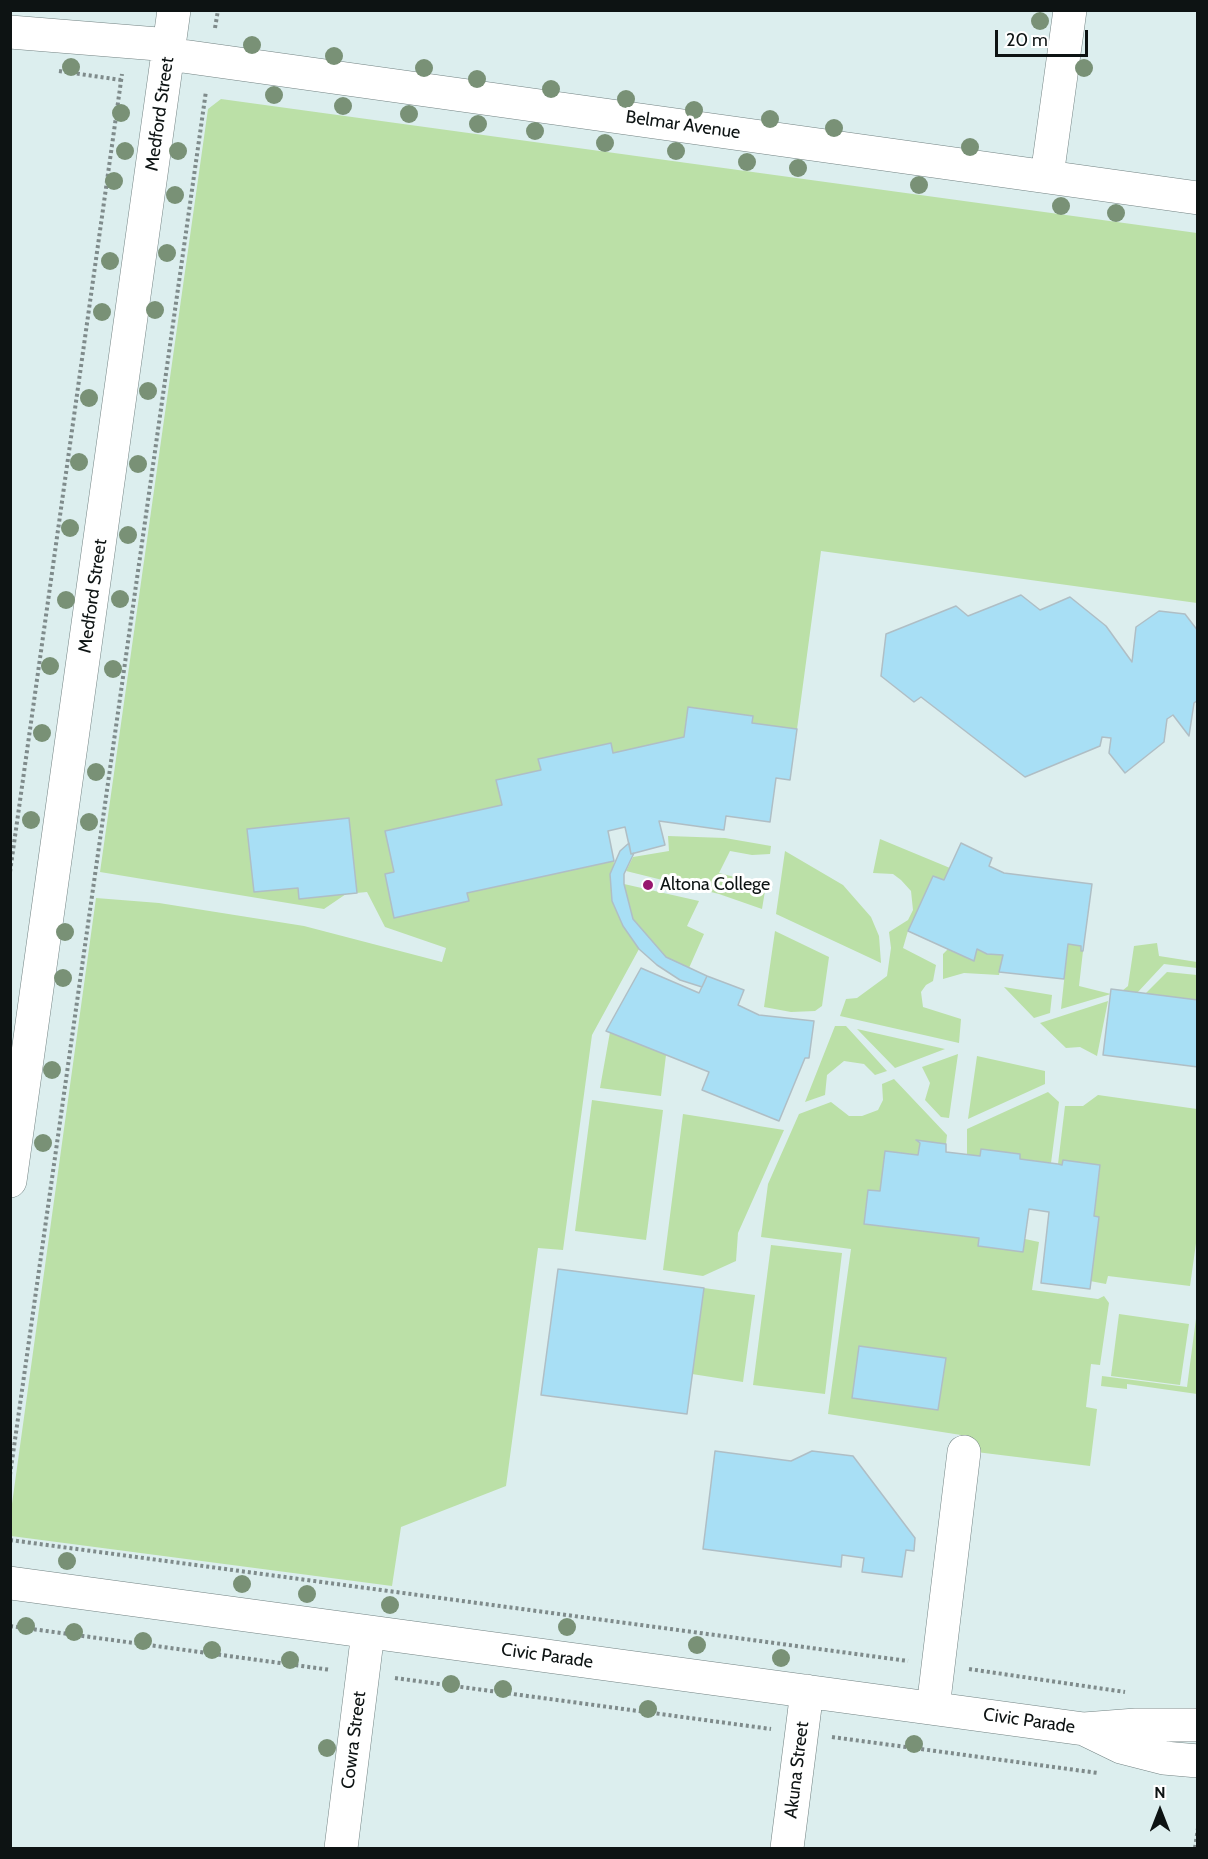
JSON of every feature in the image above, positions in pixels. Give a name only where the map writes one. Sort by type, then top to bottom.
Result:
[{"type":"street","name":"Medford Street","points":[[10,1181],[14,1126],[174,10]]},
{"type":"street","points":[[1047,176],[1070,10]]},
{"type":"street","name":"Belmar Avenue","points":[[10,32],[48,37],[126,40],[168,54],[1197,198]]},
{"type":"street","name":"Belmar Avenue","points":[[48,37],[123,68],[168,54]]},
{"type":"street","points":[[933,1708],[964,1452]]},
{"type":"street","name":"Civic Parade","points":[[10,1583],[1084,1729],[1136,1725],[1197,1725]]},
{"type":"street","name":"Cowra Street","points":[[340,1848],[368,1632]]},
{"type":"street","name":"Akuna Street","points":[[787,1848],[807,1691]]},
{"type":"street","name":"Civic Parade","points":[[1084,1729],[1121,1747],[1164,1758],[1197,1761]]},
{"type":"path","points":[[10,1475],[218,10]]},
{"type":"path","points":[[10,872],[123,68],[55,70]]},
{"type":"path","points":[[10,1540],[1136,1693]]},
{"type":"path","points":[[10,1626],[1102,1774]]},
{"type":"path","points":[[1195,1848],[1197,1828]]},
{"type":"green space","points":[[221,99],[1197,233],[1197,603],[821,551],[797,729],[752,723],[753,716],[688,707],[684,737],[613,753],[611,743],[539,760],[541,770],[497,780],[502,805],[385,831],[394,872],[385,874],[395,917],[467,893],[614,861],[612,901],[623,926],[639,949],[592,1035],[563,1250],[538,1248],[506,1486],[401,1527],[392,1586],[11,1536],[11,1511],[96,898],[159,903],[304,926],[442,962],[446,948],[385,927],[367,892],[346,894],[324,909],[100,872],[208,109]]},
{"type":"green space","points":[[668,836],[725,838],[771,846],[770,854],[752,855],[730,851],[719,873],[766,885],[762,909],[719,894],[626,871],[633,857],[669,851]]},
{"type":"green space","points":[[880,839],[950,868],[944,880],[933,876],[908,931],[903,948],[936,965],[933,981],[921,992],[923,1007],[961,1019],[959,1043],[840,1016],[846,999],[857,998],[887,976],[891,948],[889,932],[908,920],[913,910],[911,891],[901,880],[893,874],[873,873]]},
{"type":"green space","points":[[785,851],[843,885],[871,917],[879,936],[881,963],[776,914]]},
{"type":"green space","points":[[624,884],[699,901],[687,926],[704,934],[689,968],[666,957],[633,919]]},
{"type":"green space","points":[[775,931],[829,957],[822,1006],[815,1011],[791,1012],[764,1007]]},
{"type":"green space","points":[[1157,943],[1159,956],[1197,962],[1197,968],[1164,964],[1137,993],[1122,991],[1128,986],[1134,946]]},
{"type":"green space","points":[[1068,944],[1081,946],[1081,951],[1083,951],[1079,986],[1111,994],[1061,1009]]},
{"type":"green space","points":[[948,949],[973,961],[977,949],[987,954],[1003,955],[999,975],[964,973],[943,979],[943,954]]},
{"type":"green space","points":[[1167,972],[1197,975],[1197,1000],[1145,994]]},
{"type":"green space","points":[[1004,987],[1052,995],[1050,1013],[1034,1018]]},
{"type":"green space","points":[[1108,1001],[1097,1056],[1080,1047],[1066,1048],[1040,1023]]},
{"type":"green space","points":[[835,1026],[846,1026],[887,1071],[875,1075],[864,1064],[844,1061],[827,1075],[825,1095],[805,1102]]},
{"type":"green space","points":[[857,1029],[945,1049],[895,1068]]},
{"type":"green space","points":[[610,1032],[666,1055],[661,1096],[600,1088]]},
{"type":"green space","points":[[958,1054],[949,1118],[941,1117],[925,1100],[930,1083],[922,1067]]},
{"type":"green space","points":[[977,1056],[1045,1071],[1045,1084],[968,1119]]},
{"type":"green space","points":[[894,1079],[947,1135],[946,1144],[916,1140],[920,1143],[918,1155],[885,1151],[880,1191],[868,1190],[864,1224],[979,1238],[978,1246],[1023,1252],[1025,1239],[1039,1242],[1032,1290],[1098,1299],[1104,1296],[1109,1303],[1100,1365],[1091,1364],[1086,1407],[1097,1409],[1090,1466],[960,1450],[961,1435],[828,1414],[851,1249],[761,1237],[768,1184],[799,1114],[831,1102],[849,1116],[862,1116],[878,1110],[883,1100],[882,1084]]},
{"type":"green space","points":[[1048,1092],[1059,1102],[1051,1163],[1020,1159],[1020,1154],[981,1149],[980,1156],[967,1155],[967,1129]]},
{"type":"green space","points":[[1098,1095],[1197,1109],[1198,1229],[1190,1286],[1108,1276],[1106,1284],[1090,1281],[1099,1218],[1094,1216],[1100,1165],[1063,1160],[1062,1165],[1058,1164],[1065,1106],[1083,1106]]},
{"type":"green space","points":[[592,1100],[663,1110],[646,1240],[575,1231]]},
{"type":"green space","points":[[683,1114],[784,1130],[738,1233],[736,1261],[703,1276],[663,1270]]},
{"type":"green space","points":[[771,1245],[842,1253],[825,1394],[753,1385]]},
{"type":"green space","points":[[704,1288],[755,1295],[743,1382],[692,1374]]},
{"type":"green space","points":[[1197,1311],[1197,1394],[1127,1384],[1127,1389],[1101,1386],[1102,1376],[1187,1387]]},
{"type":"green space","points":[[1119,1314],[1189,1324],[1180,1385],[1111,1376]]},
{"type":"building","points":[[1021,595],[1040,610],[1070,597],[1106,626],[1132,662],[1136,627],[1159,611],[1185,614],[1198,631],[1198,700],[1194,703],[1189,736],[1173,715],[1167,719],[1164,742],[1125,773],[1109,753],[1111,738],[1102,737],[1100,746],[1025,777],[921,697],[914,702],[881,676],[886,634],[956,606],[968,616]]},
{"type":"building","points":[[688,707],[753,716],[752,723],[797,729],[790,780],[776,778],[770,822],[726,816],[724,830],[659,821],[665,845],[631,854],[625,827],[608,831],[614,861],[467,893],[469,901],[394,918],[385,874],[394,872],[385,831],[502,805],[496,780],[541,770],[538,759],[611,743],[613,753],[684,737]]},
{"type":"building","points":[[349,818],[357,893],[299,899],[298,888],[254,892],[247,829]]},
{"type":"building","points":[[629,843],[631,854],[634,853],[624,874],[624,884],[633,919],[666,957],[707,976],[702,987],[680,980],[657,965],[639,949],[623,926],[612,901],[610,874],[620,851]]},
{"type":"building","points":[[961,843],[992,858],[989,866],[1004,873],[1092,884],[1083,951],[1081,951],[1081,946],[1068,944],[1064,979],[999,972],[1003,955],[987,954],[977,949],[974,961],[908,931],[933,876],[944,880]]},
{"type":"building","points":[[641,968],[699,993],[707,976],[744,990],[738,1005],[759,1015],[814,1021],[809,1058],[805,1058],[779,1121],[702,1090],[709,1072],[606,1031]]},
{"type":"building","points":[[1111,989],[1198,1000],[1198,1067],[1103,1055]]},
{"type":"building","points":[[916,1140],[946,1144],[946,1152],[980,1156],[981,1149],[1020,1154],[1020,1159],[1062,1165],[1063,1160],[1100,1165],[1094,1216],[1099,1217],[1090,1289],[1041,1283],[1049,1212],[1029,1209],[1023,1252],[978,1246],[979,1238],[864,1224],[868,1190],[880,1191],[885,1151],[918,1155],[920,1143]]},
{"type":"building","points":[[558,1269],[704,1288],[687,1414],[541,1395]]},
{"type":"building","points":[[859,1346],[946,1358],[938,1410],[852,1398]]},
{"type":"building","points":[[715,1451],[791,1461],[812,1451],[853,1456],[915,1538],[914,1551],[906,1550],[902,1577],[862,1572],[864,1558],[842,1555],[841,1567],[703,1549]]},
{"type":"place","name":"Altona College","points":[[648,885]]}]
